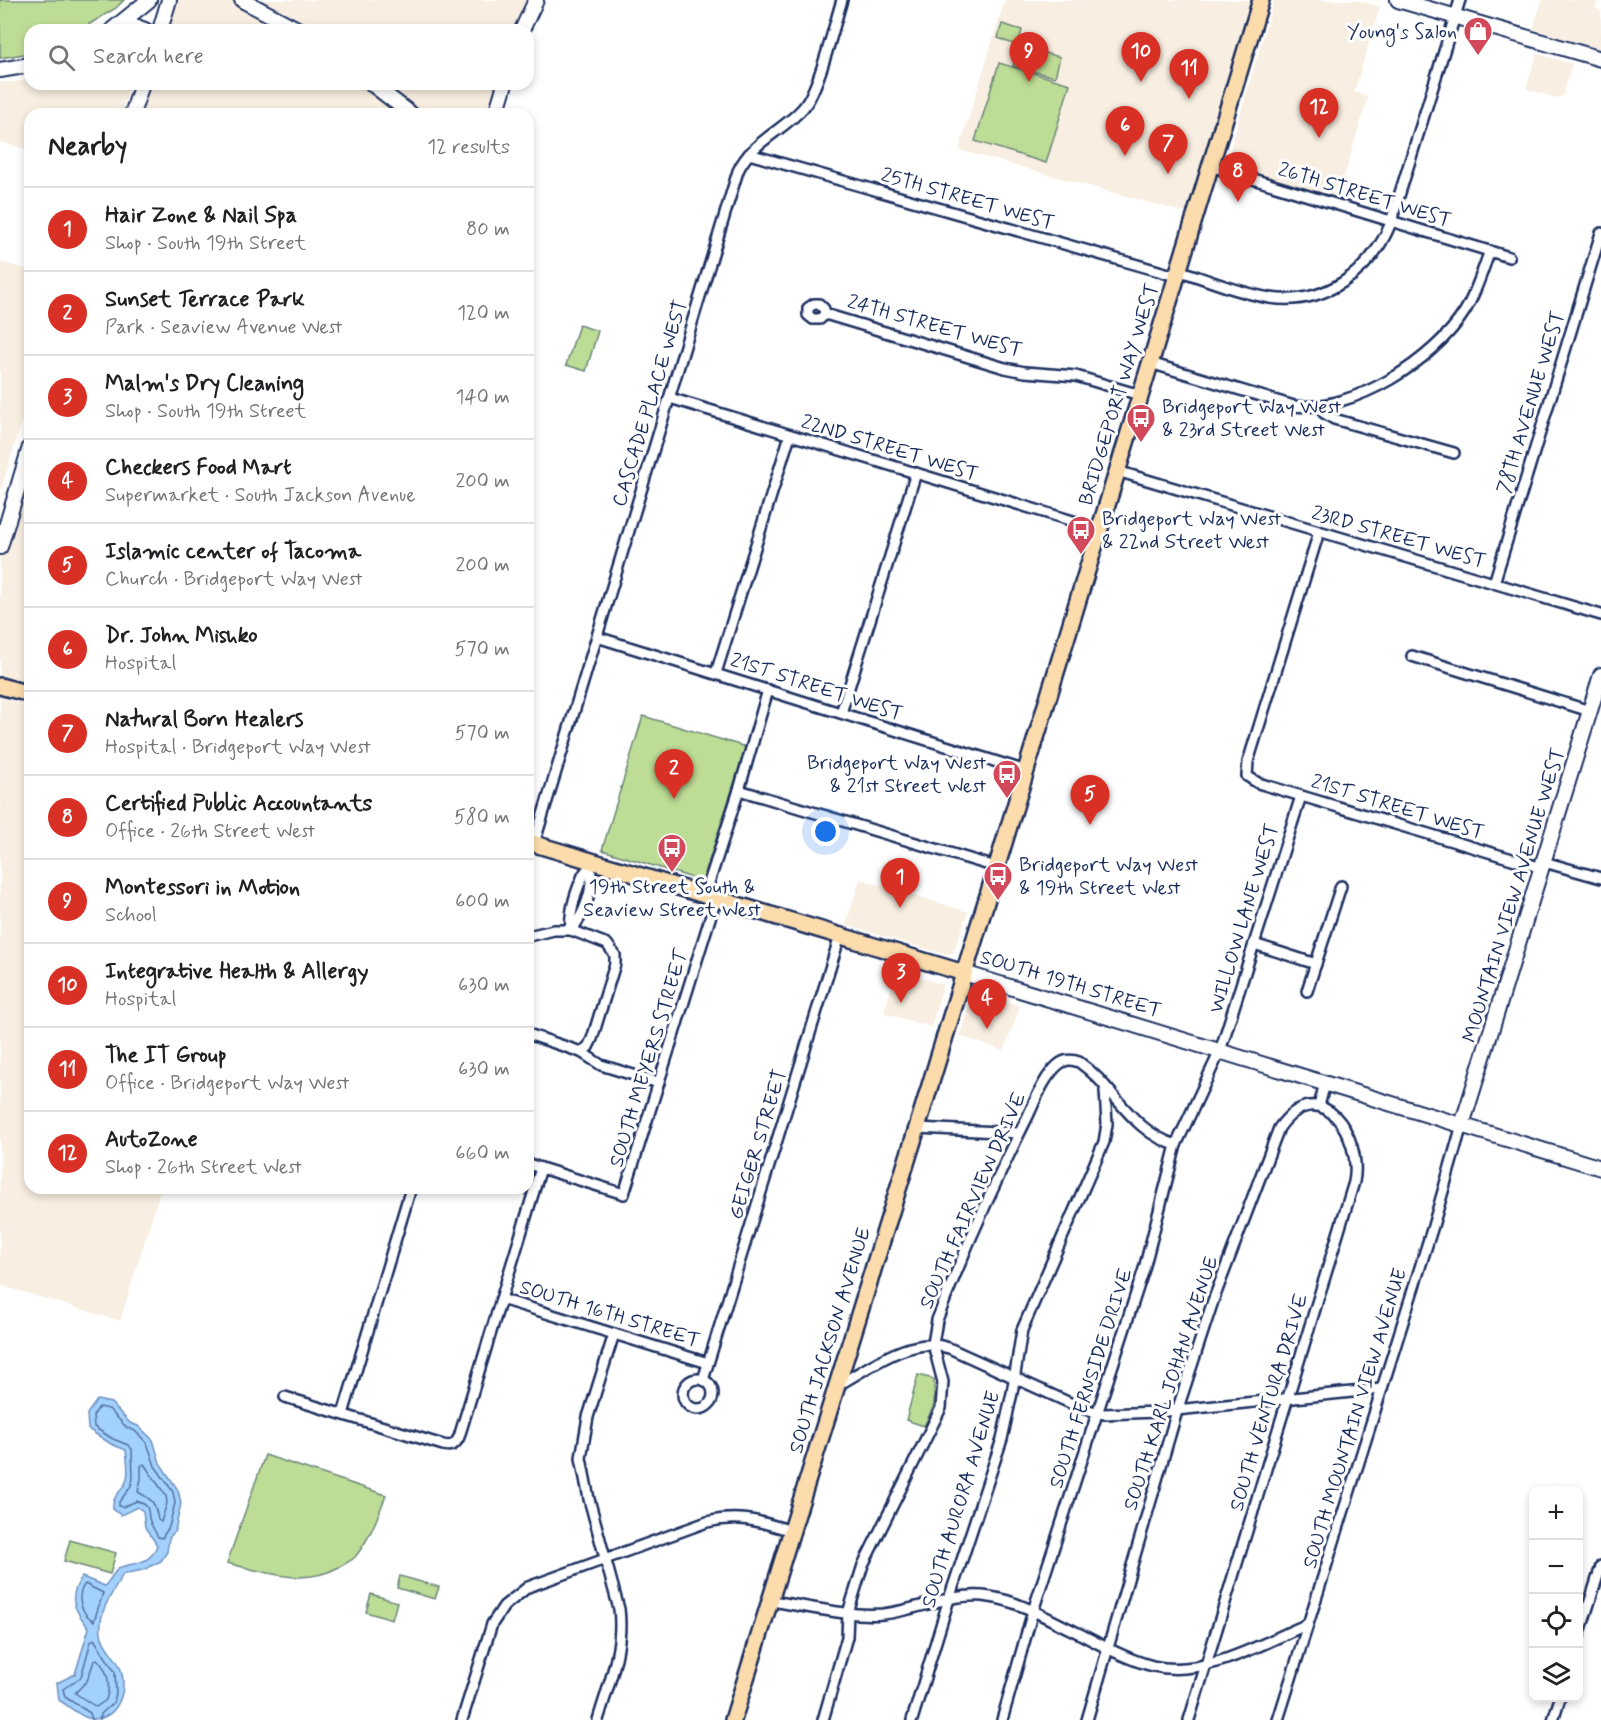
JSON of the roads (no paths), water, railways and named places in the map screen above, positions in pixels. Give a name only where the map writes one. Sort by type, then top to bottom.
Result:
[{"type":"main road","name":"BRIDGEPORT WAY WEST","points":[[964,973],[1261,0]]},
{"type":"main road","points":[[0,686],[24,692]]},
{"type":"main road","name":"SOUTH 19TH STREET","points":[[534,844],[591,865],[710,897],[964,973]]},
{"type":"main road","name":"SOUTH JACKSON AVENUE","points":[[733,1720],[964,973]]},
{"type":"street","points":[[119,24],[149,0]]},
{"type":"street","points":[[162,24],[169,0]]},
{"type":"street","points":[[242,0],[288,24]]},
{"type":"street","points":[[525,24],[536,0]]},
{"type":"street","name":"CASCADE PLACE WEST","points":[[534,834],[597,638],[734,183],[742,162],[749,154],[796,115],[809,100],[842,0]]},
{"type":"street","points":[[1398,0],[1601,59]]},
{"type":"street","name":"25TH STREET WEST","points":[[749,154],[1271,298],[1312,296],[1338,287],[1357,273],[1379,246],[1391,221],[1460,0]]},
{"type":"street","points":[[0,70],[24,66]]},
{"type":"street","points":[[134,108],[140,90]]},
{"type":"street","points":[[380,90],[403,108]]},
{"type":"street","points":[[498,108],[503,90]]},
{"type":"street","name":"26TH STREET WEST","points":[[1210,166],[1509,257]]},
{"type":"street","name":"78TH AVENUE WEST","points":[[1494,583],[1601,233]]},
{"type":"street","points":[[1150,363],[1285,404],[1303,407],[1352,396],[1400,374],[1427,354],[1453,327],[1465,311],[1475,291],[1490,251]]},
{"type":"street","name":"24TH STREET WEST","points":[[825,314],[1010,369],[1076,376],[1140,395]]},
{"type":"street","name":"22ND STREET WEST","points":[[670,399],[1099,529]]},
{"type":"street","points":[[1320,405],[1324,413],[1334,419],[1454,453]]},
{"type":"street","points":[[716,673],[790,435]]},
{"type":"street","points":[[0,547],[24,467]]},
{"type":"street","name":"23RD STREET WEST","points":[[1117,471],[1601,615]]},
{"type":"street","points":[[841,713],[916,473]]},
{"type":"street","name":"21ST STREET WEST","points":[[1319,532],[1246,774],[1254,781],[1301,795],[1543,865],[1601,879]]},
{"type":"street","name":"21ST STREET WEST","points":[[597,638],[716,673],[1026,771]]},
{"type":"street","points":[[1412,656],[1590,711]]},
{"type":"street","name":"MOUNTAIN VIEW AVENUE WEST","points":[[1462,1125],[1601,675]]},
{"type":"street","name":"SOUTH MEYERS STREET","points":[[541,1168],[624,1194],[659,1083],[768,690]]},
{"type":"street","points":[[739,790],[996,867]]},
{"type":"street","name":"WILLOW LANE WEST","points":[[1220,1051],[1301,795]]},
{"type":"street","points":[[571,930],[569,918],[582,875],[591,865]]},
{"type":"street","points":[[1307,991],[1341,886]]},
{"type":"street","points":[[534,935],[554,930],[571,930],[607,944],[615,955],[615,964],[592,1039],[588,1047],[581,1052]]},
{"type":"street","name":"GEIGER STREET","points":[[704,1380],[840,936]]},
{"type":"street","points":[[1254,944],[1316,964]]},
{"type":"street","name":"SOUTH 19TH STREET","points":[[964,973],[1601,1168]]},
{"type":"street","points":[[534,1036],[581,1052],[601,1065],[659,1083]]},
{"type":"street","name":"SOUTH FERNSIDE DRIVE","points":[[1002,1720],[1032,1611],[1144,1269],[1176,1145],[1220,1051]]},
{"type":"street","name":"SOUTH FAIRVIEW DRIVE","points":[[823,1720],[844,1651],[848,1612],[863,1565],[940,1408],[943,1382],[933,1344],[935,1328],[946,1297],[1019,1133],[1055,1068],[1066,1060],[1077,1061],[1104,1087]]},
{"type":"street","points":[[1319,1106],[1325,1083]]},
{"type":"street","points":[[1104,1087],[1137,1123],[1157,1137],[1176,1145]]},
{"type":"street","name":"SOUTH AURORA AVENUE","points":[[912,1720],[1002,1439],[1015,1377],[1018,1342],[1023,1325],[1104,1142],[1108,1113],[1104,1087]]},
{"type":"street","name":"SOUTH VENTURA DRIVE","points":[[1189,1720],[1356,1172],[1354,1151],[1343,1125],[1333,1112],[1319,1106]]},
{"type":"street","name":"SOUTH KARL JOHAN AVENUE","points":[[1087,1720],[1177,1411],[1213,1301],[1278,1131],[1284,1121],[1297,1111],[1305,1107],[1319,1106]]},
{"type":"street","name":"SOUTH MOUNTAIN VIEW AVENUE","points":[[1278,1720],[1433,1226],[1462,1125]]},
{"type":"street","points":[[917,1128],[1019,1133]]},
{"type":"street","points":[[534,1166],[541,1168],[534,1191]]},
{"type":"street","points":[[343,1414],[409,1194]]},
{"type":"street","points":[[285,1397],[443,1445],[454,1445],[459,1437],[533,1194]]},
{"type":"street","name":"SOUTH 16TH STREET","points":[[501,1299],[708,1363]]},
{"type":"street","points":[[598,1720],[615,1663],[621,1631],[619,1609],[589,1499],[582,1458],[586,1424],[614,1334]]},
{"type":"street","points":[[838,1385],[900,1351],[919,1345],[933,1344],[949,1348],[1076,1406],[1111,1414],[1177,1411],[1381,1389]]},
{"type":"street","points":[[462,1720],[492,1624],[504,1606],[528,1587],[726,1517],[755,1520],[792,1532]]},
{"type":"street","points":[[1583,1623],[1601,1566]]},
{"type":"street","points":[[771,1601],[873,1614],[892,1613],[970,1596],[993,1597],[1032,1611],[1153,1666],[1186,1669],[1206,1666],[1308,1624]]},
{"type":"street","points":[[1553,1720],[1559,1702]]},
{"type":"water","points":[[97,1400],[111,1403],[130,1423],[138,1426],[153,1440],[160,1463],[178,1490],[181,1503],[175,1531],[169,1538],[167,1552],[161,1561],[143,1570],[123,1574],[104,1609],[101,1624],[102,1638],[121,1670],[122,1695],[108,1715],[91,1719],[79,1714],[59,1700],[57,1683],[75,1674],[89,1628],[74,1604],[77,1584],[82,1577],[105,1586],[118,1568],[142,1562],[151,1556],[157,1545],[145,1527],[143,1511],[137,1507],[121,1515],[113,1510],[115,1498],[125,1484],[127,1476],[126,1450],[111,1444],[88,1429],[87,1414]]},
{"type":"place","name":"Young's Salon","points":[[1478,56]]},
{"type":"place","name":"Montessori in Motion","points":[[1029,82]]},
{"type":"place","name":"Integrative Health & Allergy","points":[[1141,82]]},
{"type":"place","name":"The IT Group","points":[[1189,99]]},
{"type":"place","name":"AutoZone","points":[[1319,138]]},
{"type":"place","name":"Dr. John Mishko","points":[[1125,156]]},
{"type":"place","name":"Natural Born Healers","points":[[1168,174]]},
{"type":"place","name":"Certified Public Accountants","points":[[1238,202]]},
{"type":"place","name":"Bridgeport Way West & 23rd Street West","points":[[1141,444]]},
{"type":"place","name":"Bridgeport Way West & 22nd Street West","points":[[1081,556]]},
{"type":"place","name":"Sunset Terrace Park","points":[[674,799]]},
{"type":"place","name":"Bridgeport Way West & 21st Street West","points":[[1007,800]]},
{"type":"place","name":"Islamic center of Tacoma","points":[[1090,825]]},
{"type":"place","name":"19th Street South & Seaview Street West","points":[[672,874]]},
{"type":"place","name":"Bridgeport Way West & 19th Street West","points":[[998,902]]},
{"type":"place","name":"Hair Zone & Nail Spa","points":[[900,908]]},
{"type":"place","name":"Malm's Dry Cleaning","points":[[901,1003]]},
{"type":"place","name":"Checkers Food Mart","points":[[987,1029]]}]
